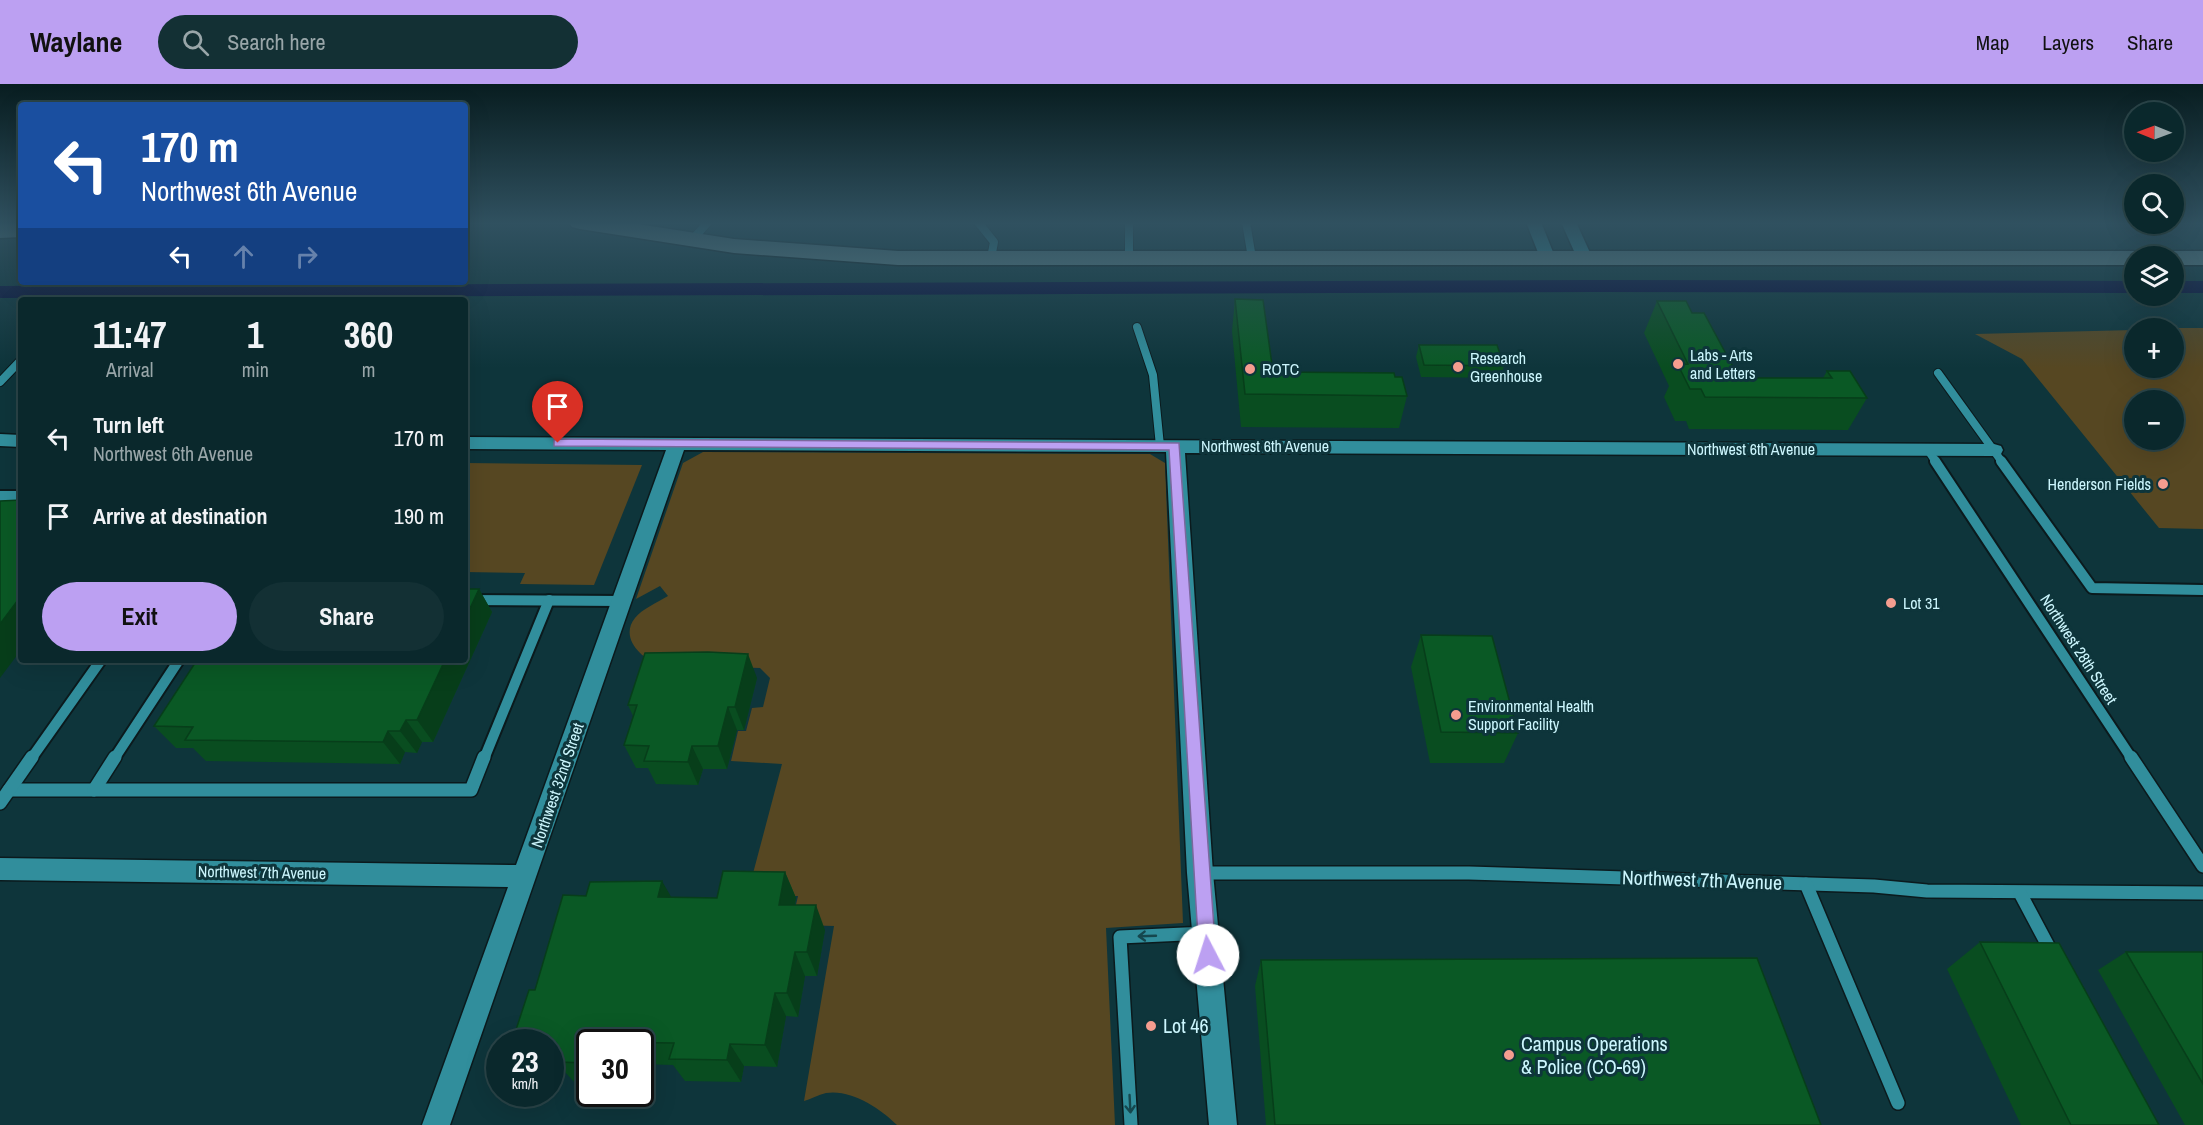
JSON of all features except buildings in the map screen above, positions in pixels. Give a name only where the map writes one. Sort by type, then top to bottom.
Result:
[{"type":"street","points":[[0,440],[18,441]]},
{"type":"street","name":"Northwest 6th Avenue","points":[[468,443],[1994,450]]},
{"type":"street","name":"Northwest 32nd Street","points":[[436,1125],[676,444]]},
{"type":"street","points":[[1167,446],[1200,873],[1223,1125]]},
{"type":"street","name":"Northwest 7th Avenue","points":[[0,869],[525,876]]},
{"type":"lane","points":[[1137,327],[1153,375],[1167,446]]},
{"type":"lane","points":[[0,382],[18,363]]},
{"type":"lane","points":[[1938,373],[2092,588],[2203,590]]},
{"type":"lane","name":"Northwest 28th Street","points":[[1928,450],[2203,866]]},
{"type":"lane","points":[[0,496],[18,496]]},
{"type":"lane","points":[[468,600],[621,601]]},
{"type":"lane","points":[[9,790],[471,790],[549,600]]},
{"type":"lane","points":[[0,803],[99,663]]},
{"type":"lane","points":[[94,790],[177,663]]},
{"type":"lane","name":"Northwest 7th Avenue","points":[[1200,873],[1469,873],[1806,884],[1927,891],[2203,893]]},
{"type":"lane","points":[[1806,884],[1899,1102]]},
{"type":"lane","points":[[2020,893],[2058,963]]},
{"type":"lane","points":[[1131,1125],[1120,937],[1206,933]]},
{"type":"shaded area","name":"Henderson Fields","points":[[2184,328],[2203,328],[2203,529],[2159,528],[2022,359],[1975,334],[2124,330],[2124,378],[2184,378]]},
{"type":"shaded area","points":[[703,452],[1150,454],[1165,463],[1183,923],[1106,928],[1115,1125],[897,1125],[874,1106],[845,1094],[826,1093],[804,1101],[834,926],[800,925],[795,909],[798,896],[747,896],[782,764],[731,761],[738,731],[746,731],[752,708],[763,707],[770,678],[760,668],[660,665],[640,653],[631,640],[631,626],[635,618],[668,596],[660,586],[636,599],[683,463]]},
{"type":"shaded area","points":[[468,463],[642,465],[594,585],[520,584],[525,573],[468,572]]},
{"type":"waterway","points":[[0,292],[1593,286],[2124,287]]},
{"type":"waterway","points":[[2184,287],[2203,287]]},
{"type":"place","name":"Labs - Arts and Letters","points":[[1678,364]]},
{"type":"place","name":"Research Greenhouse","points":[[1458,367]]},
{"type":"place","name":"ROTC","points":[[1250,369]]},
{"type":"place","name":"Henderson Fields","points":[[2163,484]]},
{"type":"place","name":"Lot 31","points":[[1891,603]]},
{"type":"place","name":"Environmental Health Support Facility","points":[[1456,715]]},
{"type":"place","name":"Lot 46","points":[[1151,1026]]},
{"type":"place","name":"Campus Operations & Police (CO-69)","points":[[1509,1055]]},
{"type":"route","points":[[558,443],[1175,446],[1199,853],[1208,955]]}]
